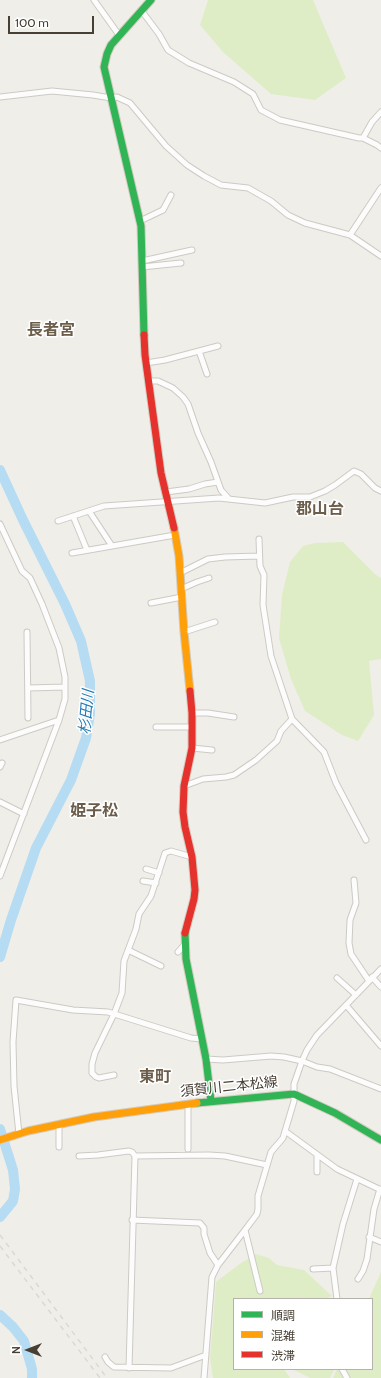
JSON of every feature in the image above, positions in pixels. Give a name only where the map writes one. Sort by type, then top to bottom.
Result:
[{"type":"street","points":[[94,0],[119,35]]},
{"type":"street","points":[[151,0],[111,45],[104,67],[141,226],[148,381],[161,473],[179,556],[184,632],[192,713],[192,748],[184,786],[183,812],[192,857],[195,890],[194,899],[185,930],[185,944],[186,959],[206,1059],[211,1101]]},
{"type":"street","points":[[141,10],[159,34],[168,50],[189,63],[234,82],[253,94],[261,110],[280,120],[363,138],[381,148]]},
{"type":"street","points":[[0,97],[52,91],[92,94],[111,98],[117,97],[130,103],[166,146],[187,165],[204,176],[221,185],[248,188],[271,201],[288,215],[305,223],[350,235],[381,256]]},
{"type":"street","points":[[363,138],[372,122],[381,112]]},
{"type":"street","points":[[350,235],[381,188]]},
{"type":"street","points":[[140,220],[163,210],[171,195]]},
{"type":"street","points":[[142,264],[192,250]]},
{"type":"street","points":[[142,264],[181,263]]},
{"type":"street","points":[[146,363],[165,360],[218,346]]},
{"type":"street","points":[[199,351],[207,374]]},
{"type":"street","points":[[148,381],[158,381],[173,388],[188,404],[221,490],[229,499]]},
{"type":"street","points":[[58,521],[104,506],[219,498],[265,503],[293,497],[310,496],[325,491],[354,471],[361,474],[375,488],[381,491]]},
{"type":"street","points":[[166,492],[189,489],[218,482]]},
{"type":"street","points":[[89,511],[112,546]]},
{"type":"street","points":[[73,516],[88,550]]},
{"type":"street","points":[[0,524],[22,571],[30,578],[54,632],[66,677],[64,699],[59,720],[0,876]]},
{"type":"street","points":[[72,553],[175,536]]},
{"type":"street","points":[[259,539],[260,566],[264,575],[263,605],[271,656],[292,719],[324,752],[336,783],[366,840]]},
{"type":"street","points":[[180,573],[208,559],[259,556]]},
{"type":"street","points":[[181,589],[209,578]]},
{"type":"street","points":[[151,603],[182,597]]},
{"type":"street","points":[[184,632],[215,622]]},
{"type":"street","points":[[27,632],[28,718]]},
{"type":"street","points":[[28,688],[65,687]]},
{"type":"street","points":[[192,713],[208,713],[234,717]]},
{"type":"street","points":[[184,786],[203,779],[234,775],[256,760],[272,746],[281,731],[292,719]]},
{"type":"street","points":[[0,740],[59,720]]},
{"type":"street","points":[[156,727],[192,727]]},
{"type":"street","points":[[192,748],[212,750]]},
{"type":"street","points":[[0,802],[24,814]]},
{"type":"street","points":[[114,1075],[99,1078],[93,1076],[92,1068],[95,1053],[114,1014],[122,993],[124,961],[136,929],[139,914],[151,896],[164,855],[168,851],[192,857]]},
{"type":"street","points":[[146,869],[159,873]]},
{"type":"street","points":[[354,880],[356,903],[350,920],[349,943],[351,954],[371,979],[381,987]]},
{"type":"street","points":[[143,881],[156,883]]},
{"type":"street","points":[[178,952],[185,944]]},
{"type":"street","points":[[128,950],[162,966]]},
{"type":"street","points":[[204,1378],[212,1277],[218,1265],[257,1214],[258,1196],[271,1152],[283,1138],[294,1101],[295,1078],[302,1061],[317,1035],[381,969]]},
{"type":"street","points":[[337,978],[356,994]]},
{"type":"street","points":[[17,1134],[13,1042],[16,1000],[55,1007],[114,1014],[191,1038],[202,1038]]},
{"type":"street","points":[[346,1005],[381,1046]]},
{"type":"street","points":[[206,1059],[223,1060],[271,1056],[284,1057],[330,1069],[381,1089]]},
{"type":"street","name":"須賀川二本松線","points":[[0,1140],[17,1134],[94,1117],[211,1101],[294,1094],[335,1113],[381,1140]]},
{"type":"street","points":[[188,1104],[188,1149]]},
{"type":"street","points":[[59,1124],[59,1147]]},
{"type":"street","points":[[284,1131],[337,1169],[381,1190],[374,1209],[367,1258],[363,1271],[358,1280]]},
{"type":"street","points":[[79,1156],[130,1151],[135,1156],[129,1368]]},
{"type":"street","points":[[317,1172],[318,1155]]},
{"type":"street","points":[[135,1156],[225,1156],[267,1166]]},
{"type":"street","points":[[337,1298],[333,1268],[343,1224],[357,1179]]},
{"type":"street","points":[[132,1220],[200,1223],[204,1228],[204,1234],[210,1253],[218,1265]]},
{"type":"street","points":[[246,1230],[260,1291]]},
{"type":"street","points":[[369,1237],[381,1242]]},
{"type":"street","points":[[313,1269],[333,1268]]},
{"type":"street","points":[[105,1357],[112,1366],[129,1368],[171,1368],[206,1355]]},
{"type":"green space","points":[[208,0],[313,0],[346,78],[315,100],[271,94],[223,52],[200,25]]},
{"type":"green space","points":[[343,542],[376,575],[381,578],[381,659],[369,661],[374,715],[358,741],[342,735],[305,711],[291,679],[279,638],[282,595],[290,562],[303,546],[315,543]]},
{"type":"green space","points":[[256,1254],[269,1258],[277,1265],[304,1270],[332,1296],[328,1298],[233,1298],[233,1370],[285,1370],[290,1378],[213,1378],[210,1359],[216,1282],[241,1263]]},
{"type":"green space","points":[[381,1272],[381,1378],[333,1378],[337,1370],[373,1370],[373,1298],[369,1298]]},
{"type":"green space","points":[[294,1370],[334,1370],[330,1378],[310,1378]]},
{"type":"waterway","name":"杉田川","points":[[0,470],[65,604],[81,641],[90,681],[90,714],[86,738],[71,780],[36,848],[0,957]]},
{"type":"waterway","name":"杉田川","points":[[0,1129],[13,1170],[15,1189],[13,1201],[0,1217]]},
{"type":"waterway","name":"杉田川","points":[[0,1315],[13,1327],[24,1341],[32,1369],[32,1378]]},
{"type":"railway","points":[[0,1235],[107,1378]]},
{"type":"railway","points":[[0,1246],[100,1378]]},
{"type":"traffic: fast","points":[[144,335],[141,226],[104,67],[111,45],[151,0]]},
{"type":"traffic: fast","points":[[185,933],[186,959],[206,1059],[211,1101]]},
{"type":"traffic: fast","points":[[197,1103],[294,1094],[335,1113],[381,1140]]},
{"type":"traffic: slow","points":[[174,528],[179,556],[190,691]]},
{"type":"traffic: slow","points":[[0,1140],[28,1131],[94,1117],[197,1103]]},
{"type":"traffic: jam","points":[[144,335],[145,355],[161,473],[174,528]]},
{"type":"traffic: jam","points":[[185,933],[195,890],[192,857],[183,812],[184,786],[192,748],[192,713],[190,691]]},
{"type":"district","name":"長者宮","points":[[51,330]]},
{"type":"district","name":"郡山台","points":[[320,509]]},
{"type":"district","name":"姫子松","points":[[94,811]]},
{"type":"district","name":"東町","points":[[155,1077]]}]
